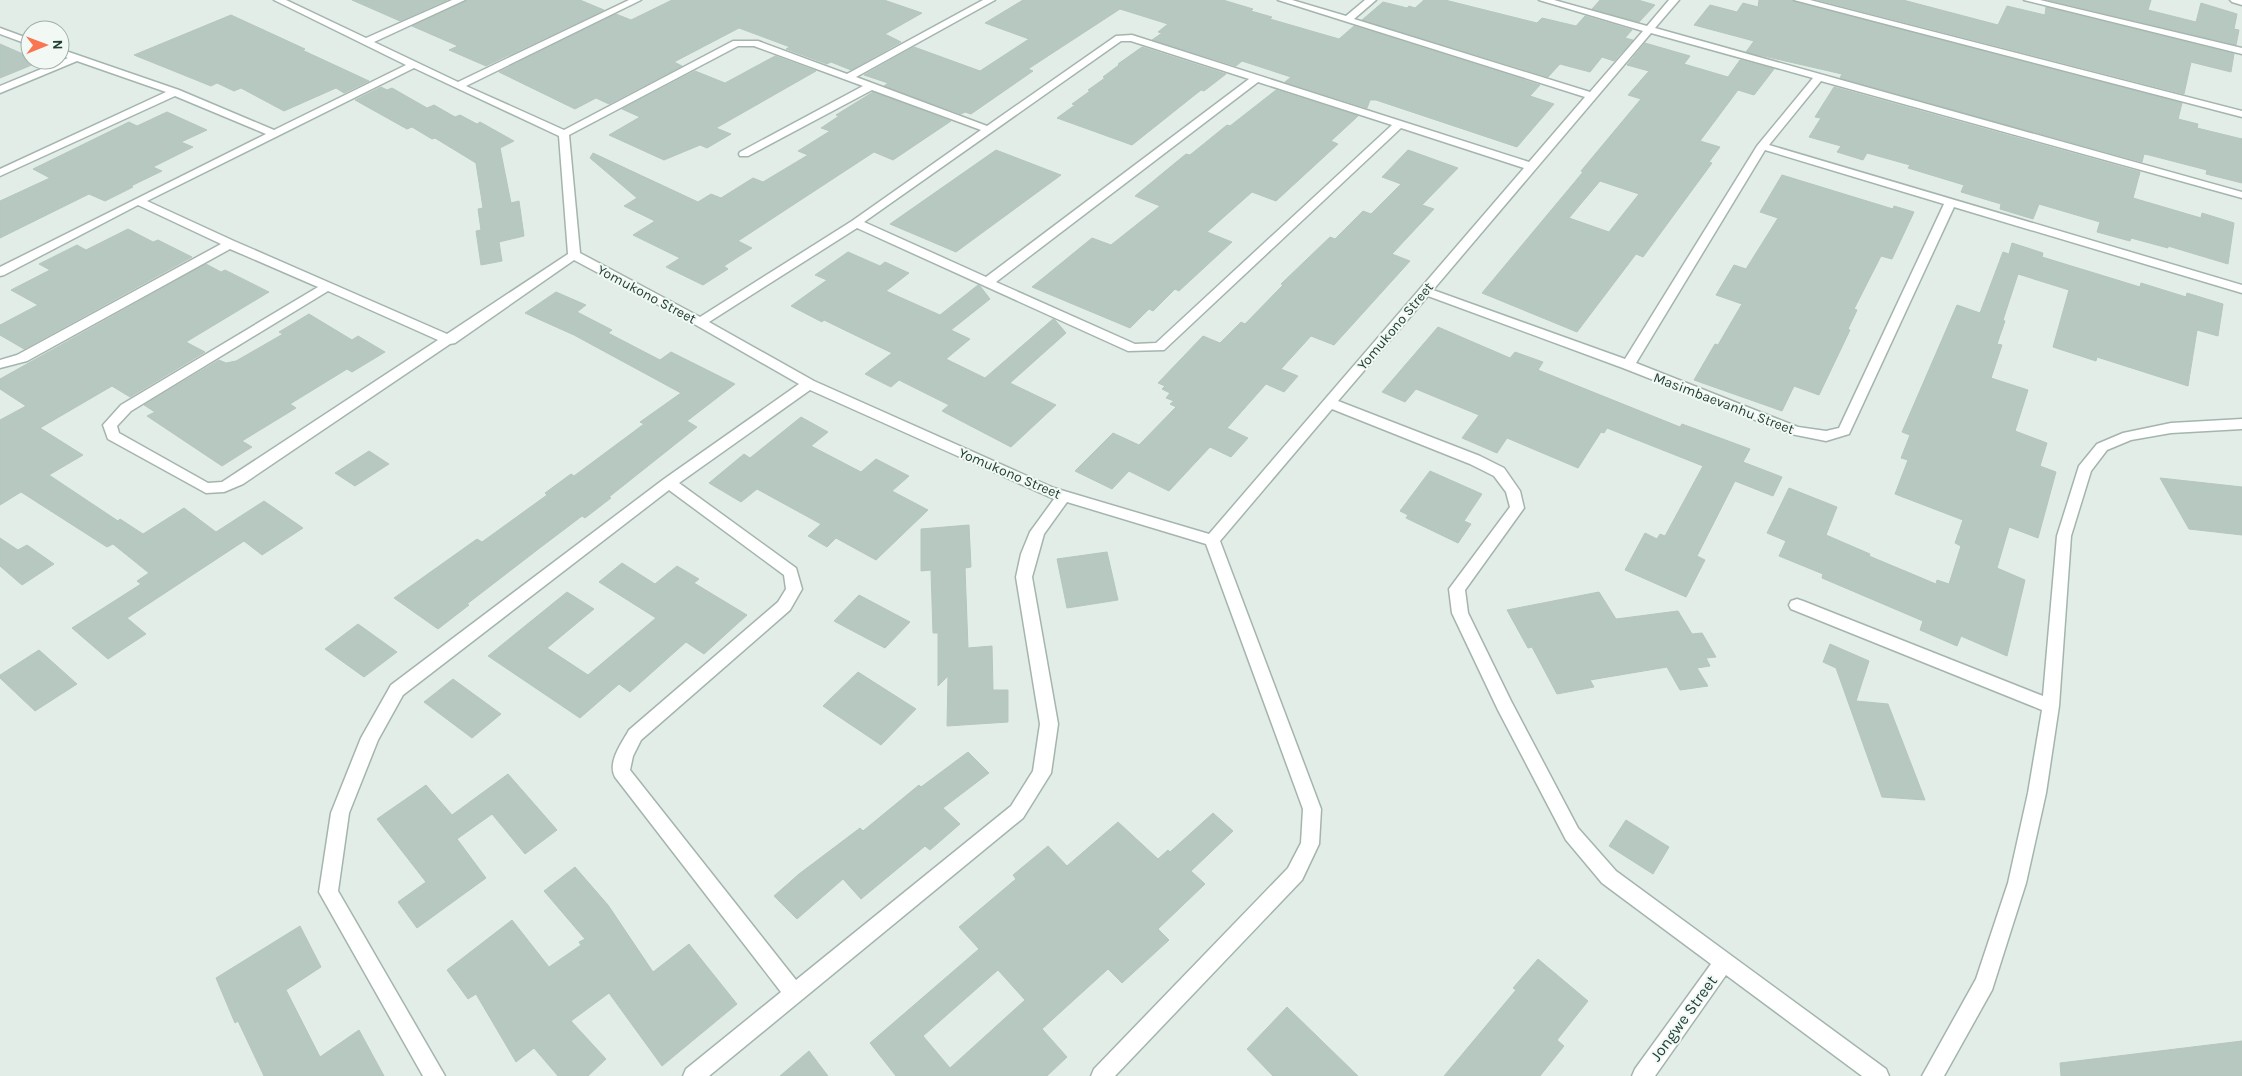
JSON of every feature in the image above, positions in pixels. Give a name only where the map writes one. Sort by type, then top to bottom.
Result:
[{"type":"street","points":[[368,41],[460,0]]},
{"type":"street","points":[[458,86],[636,0]]},
{"type":"street","points":[[849,77],[990,0]]},
{"type":"street","points":[[1283,0],[1592,96]]},
{"type":"street","points":[[1347,20],[1371,0]]},
{"type":"street","points":[[1544,0],[2242,195]]},
{"type":"street","name":"Yomukono Street","points":[[574,255],[700,322],[809,384],[1063,497],[1212,540],[1674,0]]},
{"type":"street","points":[[1798,0],[2242,114]]},
{"type":"street","points":[[2030,0],[2242,51]]},
{"type":"street","points":[[2235,0],[2242,2]]},
{"type":"street","points":[[285,1],[458,86],[564,134]]},
{"type":"street","points":[[0,31],[20,38]]},
{"type":"street","points":[[700,322],[856,223],[1119,38],[1132,38],[1532,167]]},
{"type":"street","points":[[564,134],[736,43],[755,43],[989,130]]},
{"type":"street","points":[[70,56],[175,92],[274,133]]},
{"type":"street","points":[[0,90],[76,58]]},
{"type":"street","points":[[0,272],[138,201],[415,64]]},
{"type":"street","points":[[1628,365],[1762,146],[1820,76]]},
{"type":"street","points":[[988,282],[1257,78]]},
{"type":"street","points":[[744,154],[871,86]]},
{"type":"street","points":[[0,173],[175,92]]},
{"type":"street","points":[[856,223],[1133,348],[1159,347],[1400,124]]},
{"type":"street","points":[[328,286],[126,408],[110,425],[113,436],[206,488],[224,487],[238,480],[450,340],[574,255],[564,134]]},
{"type":"street","points":[[1762,146],[2242,289]]},
{"type":"street","points":[[138,201],[230,244],[450,340]]},
{"type":"street","name":"Masimbaevanhu Street","points":[[1425,291],[1628,365],[1796,431],[1826,436],[1844,431],[1951,202]]},
{"type":"street","points":[[0,364],[22,358],[230,244]]},
{"type":"street","points":[[435,1076],[328,892],[340,813],[370,738],[397,690],[669,483],[809,384]]},
{"type":"street","points":[[1330,403],[1475,460],[1499,472],[1513,491],[1517,508],[1457,589],[1460,613],[1504,704],[1572,834],[1609,877],[1879,1076]]},
{"type":"street","points":[[1932,1076],[1985,983],[2017,883],[2037,793],[2051,706],[2064,536],[2084,470],[2102,447],[2128,436],[2171,428],[2242,424]]},
{"type":"street","points":[[669,483],[791,572],[794,589],[784,606],[635,735],[624,755],[621,772],[794,993]]},
{"type":"street","points":[[693,1076],[1017,812],[1042,773],[1049,724],[1024,577],[1029,554],[1037,532],[1063,497]]},
{"type":"street","points":[[1100,1076],[1295,874],[1310,844],[1312,809],[1212,540]]},
{"type":"street","points":[[1797,605],[2051,706]]},
{"type":"street","name":"Jongwe Street","points":[[1642,1076],[1724,961]]},
{"type":"building","points":[[352,0],[447,0],[400,21]]},
{"type":"building","points":[[467,0],[580,0],[604,10],[486,66],[449,50],[458,46],[412,26]]},
{"type":"building","points":[[672,0],[884,0],[922,13],[885,34],[901,42],[851,70],[831,62],[827,64],[786,49],[790,47],[739,28],[674,62],[682,66],[609,104],[596,98],[575,109],[499,72],[616,14],[631,20]]},
{"type":"building","points":[[1023,0],[1223,0],[1253,9],[1251,11],[1272,17],[1270,19],[1339,39],[1354,26],[1540,85],[1530,96],[1554,104],[1517,147],[1376,100],[1370,100],[1367,108],[1285,82],[1291,77],[1242,61],[1236,66],[1152,40],[1162,33],[1158,32],[1168,24],[1120,9],[1028,69],[1033,71],[971,114],[965,112],[961,114],[884,86],[888,83],[864,75],[914,47],[980,71],[1029,39],[985,23]]},
{"type":"building","points":[[1424,0],[1445,0],[1537,23],[1542,18],[1576,26],[1585,16],[1632,30],[1625,38],[1633,40],[1614,61],[1602,57],[1590,72],[1560,64],[1548,77],[1362,20],[1383,2],[1415,8]]},
{"type":"building","points":[[1600,0],[1638,0],[1655,5],[1639,22],[1592,9]]},
{"type":"building","points":[[1759,0],[1792,0],[2182,103],[2178,119],[2198,124],[2197,128],[2242,139],[2242,183],[2206,174],[2207,170],[2149,155],[2144,154],[2142,162],[1840,78],[1842,74],[1746,52],[1754,41],[1694,25],[1710,5],[1737,12],[1743,3],[1758,7]]},
{"type":"building","points":[[1818,0],[1903,0],[1998,25],[2007,6],[2045,15],[2046,7],[2234,54],[2231,72],[2191,62],[2184,94]]},
{"type":"building","points":[[2048,0],[2151,0],[2148,10],[2196,22],[2201,3],[2237,14],[2234,29],[2239,30],[2236,45]]},
{"type":"building","points":[[231,15],[369,81],[344,93],[336,88],[284,111],[241,88],[234,91],[217,83],[211,86],[134,55]]},
{"type":"building","points":[[1645,43],[1690,56],[1684,64],[1728,77],[1740,60],[1774,69],[1754,95],[1738,90],[1700,141],[1720,147],[1709,162],[1712,163],[1643,257],[1636,254],[1577,332],[1482,293],[1641,99],[1628,95],[1649,71],[1627,65]],"holes":[[[1600,181],[1639,194],[1609,232],[1569,218]]]},
{"type":"building","points":[[0,44],[20,53],[20,70],[0,78]]},
{"type":"building","points":[[1142,47],[1226,74],[1204,91],[1201,90],[1132,145],[1057,118],[1075,105],[1072,104],[1105,78],[1103,77],[1118,64]]},
{"type":"building","points":[[775,56],[816,71],[716,128],[731,134],[707,148],[700,145],[664,160],[609,135],[640,117],[622,109],[695,71],[725,83]]},
{"type":"building","points":[[381,87],[387,90],[392,88],[427,108],[434,105],[455,117],[460,115],[477,124],[480,122],[514,141],[500,148],[511,203],[519,201],[524,236],[499,242],[502,261],[481,265],[476,231],[481,230],[478,209],[483,208],[476,163],[435,138],[432,139],[412,127],[407,129],[355,100]]},
{"type":"building","points":[[1834,87],[2140,172],[2133,198],[2201,218],[2202,213],[2234,223],[2228,264],[2168,246],[2168,248],[2131,238],[2130,241],[2097,232],[2100,222],[2039,204],[2033,219],[2000,209],[2001,204],[1961,192],[1964,185],[1908,168],[1910,165],[1867,153],[1863,160],[1837,152],[1841,146],[1809,137],[1821,118],[1815,117]]},
{"type":"building","points":[[1276,90],[1358,116],[1331,141],[1338,144],[1276,201],[1252,192],[1207,232],[1232,242],[1179,291],[1175,289],[1153,311],[1149,309],[1130,328],[1032,287],[1092,238],[1111,245],[1160,206],[1135,196],[1186,154],[1190,155],[1227,125],[1230,126]]},
{"type":"building","points":[[873,92],[951,121],[893,160],[874,152],[738,241],[752,248],[724,266],[728,269],[703,285],[666,267],[680,258],[633,235],[655,221],[624,206],[637,198],[590,158],[593,153],[698,202],[711,194],[721,198],[753,178],[763,182],[808,155],[798,151],[830,131],[821,128],[839,116],[836,115]]},
{"type":"building","points":[[167,112],[207,130],[181,142],[193,147],[153,167],[162,171],[105,201],[89,194],[0,238],[0,201],[50,178],[33,169],[129,122],[137,126]]},
{"type":"building","points":[[996,150],[1061,175],[956,252],[890,224]]},
{"type":"building","points":[[1408,150],[1458,168],[1422,205],[1434,209],[1392,254],[1410,261],[1334,345],[1311,336],[1281,369],[1298,376],[1284,392],[1266,384],[1227,428],[1248,438],[1231,457],[1210,447],[1169,491],[1129,471],[1112,489],[1075,471],[1113,433],[1139,445],[1176,407],[1170,404],[1174,401],[1166,398],[1170,393],[1162,389],[1165,386],[1158,383],[1203,336],[1220,343],[1241,322],[1245,324],[1283,285],[1281,284],[1330,237],[1335,239],[1363,211],[1371,214],[1401,184],[1382,177]]},
{"type":"building","points":[[1782,175],[1893,209],[1894,206],[1914,212],[1892,259],[1881,256],[1854,309],[1857,310],[1848,329],[1850,330],[1819,395],[1794,386],[1782,411],[1694,380],[1715,344],[1718,345],[1742,304],[1716,295],[1734,265],[1746,269],[1778,218],[1760,212]]},
{"type":"building","points":[[128,229],[153,242],[158,240],[192,257],[24,349],[0,335],[0,325],[38,305],[11,290],[50,270],[39,264],[77,245],[86,250]]},
{"type":"building","points":[[2012,243],[2043,253],[2042,257],[2140,287],[2141,283],[2186,297],[2187,293],[2223,304],[2218,336],[2197,330],[2188,386],[2097,357],[2096,361],[2053,347],[2069,290],[2018,274],[2003,320],[2005,321],[1997,344],[2002,345],[1991,378],[2028,390],[2015,431],[2047,443],[2040,466],[2056,472],[2038,538],[2009,527],[1997,568],[2025,580],[2007,656],[1961,636],[1957,646],[1920,630],[1923,621],[1822,578],[1823,574],[1779,556],[1786,541],[1767,533],[1789,488],[1837,507],[1826,535],[1870,554],[1869,556],[1936,584],[1937,580],[1949,584],[1961,546],[1955,543],[1963,520],[1895,494],[1908,460],[1901,458],[1910,435],[1902,432],[1957,305],[1980,313],[2003,252],[2009,254]]},
{"type":"building","points":[[848,252],[880,266],[885,262],[909,273],[886,291],[940,315],[978,285],[980,286],[990,299],[951,330],[970,339],[946,359],[985,378],[1053,319],[1055,320],[1066,333],[1010,383],[1056,405],[1011,447],[942,411],[949,405],[899,380],[891,387],[865,374],[892,353],[791,306],[827,280],[815,275]]},
{"type":"building","points":[[206,264],[221,272],[225,270],[269,292],[186,342],[205,352],[130,397],[112,386],[40,428],[83,455],[49,475],[118,521],[120,519],[143,534],[184,508],[216,532],[264,501],[303,528],[262,555],[244,541],[127,618],[146,634],[108,659],[72,628],[141,584],[137,581],[149,573],[113,544],[107,547],[21,492],[0,505],[0,420],[26,406],[0,389],[0,379]]},
{"type":"building","points":[[556,292],[586,305],[577,312],[612,330],[608,333],[660,360],[671,352],[735,384],[687,421],[697,427],[609,497],[611,498],[585,518],[582,516],[541,547],[438,629],[394,598],[477,539],[482,542],[547,495],[545,493],[571,474],[574,476],[644,424],[640,422],[681,393],[574,335],[525,313]]},
{"type":"building","points":[[309,314],[352,340],[358,336],[385,352],[352,372],[347,369],[290,404],[296,408],[242,441],[252,447],[222,466],[147,416],[155,412],[144,405],[219,360],[226,363],[236,361],[283,334],[279,332]]},
{"type":"building","points":[[1438,327],[1510,358],[1515,352],[1543,362],[1538,370],[1680,427],[1682,424],[1750,449],[1743,462],[1782,477],[1773,496],[1735,481],[1697,556],[1705,560],[1686,597],[1625,570],[1645,533],[1657,539],[1660,534],[1665,536],[1703,466],[1607,428],[1604,433],[1601,432],[1578,468],[1507,438],[1497,453],[1462,438],[1479,415],[1416,389],[1405,402],[1382,392]]},
{"type":"building","points":[[801,417],[828,432],[811,446],[861,472],[876,459],[909,476],[892,491],[928,510],[876,560],[836,538],[827,547],[808,536],[821,524],[757,489],[741,502],[709,483],[744,454],[750,458]]},
{"type":"building","points":[[369,451],[389,464],[355,486],[335,473]]},
{"type":"building","points":[[1430,471],[1482,494],[1464,521],[1471,524],[1458,543],[1406,518],[1408,515],[1400,511]]},
{"type":"building","points":[[2160,478],[2242,487],[2242,535],[2189,529]]},
{"type":"building","points":[[969,525],[971,567],[965,568],[968,648],[992,646],[993,690],[1008,690],[1008,722],[947,726],[948,676],[938,686],[938,633],[933,633],[931,570],[921,571],[921,529]]},
{"type":"building","points":[[0,538],[18,550],[27,545],[54,564],[22,585],[0,566]]},
{"type":"building","points":[[1107,552],[1118,600],[1067,608],[1057,559]]},
{"type":"building","points":[[622,563],[655,584],[677,566],[699,579],[694,583],[747,615],[704,654],[686,642],[630,692],[619,684],[580,718],[488,656],[567,592],[594,609],[547,648],[588,675],[656,618],[599,582]]},
{"type":"building","points":[[1599,592],[1616,619],[1678,611],[1692,634],[1702,633],[1716,657],[1706,658],[1710,666],[1697,668],[1708,686],[1680,690],[1667,667],[1590,680],[1594,687],[1557,694],[1532,647],[1528,648],[1507,610]]},
{"type":"building","points":[[859,595],[910,622],[885,648],[834,621]]},
{"type":"building","points":[[358,624],[397,652],[364,677],[325,649]]},
{"type":"building","points":[[1830,644],[1869,661],[1856,701],[1888,704],[1925,800],[1882,797],[1836,668],[1823,662]]},
{"type":"building","points":[[39,650],[77,684],[35,711],[0,678],[0,675]]},
{"type":"building","points":[[858,672],[916,709],[881,745],[823,706]]},
{"type":"building","points":[[453,679],[501,714],[472,738],[424,702]]},
{"type":"building","points":[[968,752],[989,773],[943,808],[960,824],[930,850],[925,846],[861,899],[843,879],[797,919],[774,896],[799,874],[860,828],[863,831],[919,785],[921,787]]},
{"type":"building","points":[[508,774],[557,830],[525,854],[492,814],[457,839],[486,878],[417,928],[398,902],[426,882],[377,819],[426,785],[452,815]]},
{"type":"building","points":[[1213,813],[1233,831],[1191,871],[1205,884],[1158,929],[1169,940],[1122,983],[1108,969],[1042,1029],[1067,1057],[1047,1076],[896,1076],[870,1043],[979,949],[959,927],[1016,879],[1013,875],[1048,846],[1067,866],[1118,822],[1158,859],[1168,850],[1170,852]],"holes":[[[998,970],[1025,1000],[950,1068],[923,1036]]]},
{"type":"building","points":[[1626,820],[1669,847],[1653,874],[1609,846]]},
{"type":"building","points":[[575,867],[608,905],[653,972],[689,944],[737,1004],[662,1066],[609,993],[571,1021],[606,1059],[588,1076],[558,1076],[534,1048],[516,1062],[476,994],[468,999],[447,970],[512,920],[549,967],[581,945],[579,942],[585,939],[544,891]]},
{"type":"building","points":[[300,926],[321,967],[286,990],[320,1057],[359,1030],[384,1076],[264,1076],[238,1021],[235,1023],[216,978]]},
{"type":"building","points":[[1538,959],[1588,1001],[1557,1040],[1564,1046],[1540,1076],[1444,1076],[1516,990],[1513,988]]},
{"type":"building","points":[[1287,1007],[1358,1076],[1273,1076],[1247,1049]]},
{"type":"building","points":[[2242,1041],[2242,1076],[2061,1076],[2060,1063]]},
{"type":"building","points":[[809,1051],[828,1076],[780,1076]]}]
